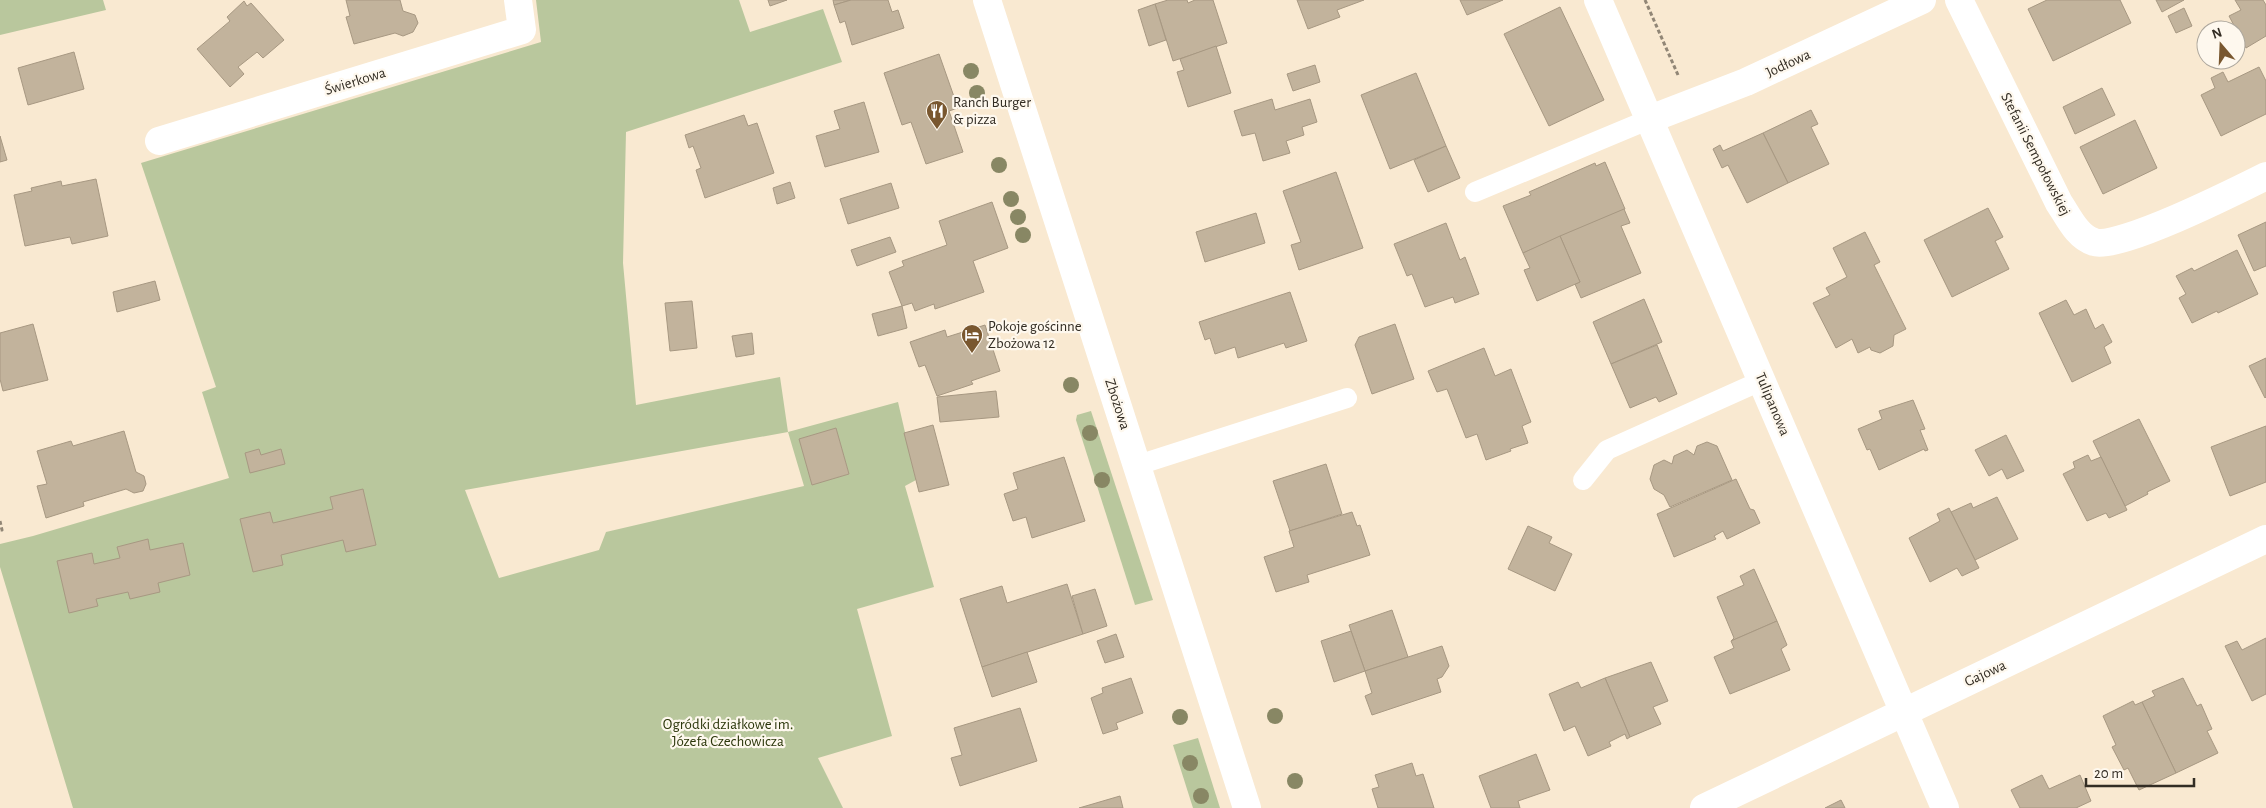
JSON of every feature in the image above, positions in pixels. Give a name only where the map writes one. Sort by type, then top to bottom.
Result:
[{"type":"street","name":"Świerkowa","points":[[159,141],[522,30],[518,0]]},
{"type":"street","name":"Zbożowa","points":[[987,0],[1247,808]]},
{"type":"street","name":"Tulipanowa","points":[[1598,0],[1763,380],[1945,808]]},
{"type":"street","name":"Jodłowa","points":[[1650,119],[1746,82],[1922,0]]},
{"type":"street","name":"Stefanii Sempołowskiej","points":[[1958,0],[2059,203],[2078,231],[2095,242],[2123,240],[2266,176]]},
{"type":"street","name":"Gajowa","points":[[1704,808],[2266,539]]},
{"type":"lane","points":[[1475,192],[1650,119]]},
{"type":"lane","points":[[1583,480],[1607,450],[1763,380]]},
{"type":"lane","points":[[1138,466],[1347,398]]},
{"type":"path","points":[[1645,0],[1680,78]]},
{"type":"path","points":[[0,521],[2,530],[0,530]]},
{"type":"green space","points":[[0,0],[103,0],[106,10],[0,35]]},
{"type":"green space","name":"Ogródki działkowe im. Józefa Czechowicza","points":[[536,0],[739,0],[750,32],[823,9],[842,62],[626,132],[623,263],[636,405],[780,377],[788,432],[898,402],[916,480],[905,486],[934,587],[857,609],[892,736],[818,758],[843,808],[73,808],[0,567],[0,544],[229,478],[202,392],[216,387],[141,163],[541,42]],"holes":[[[836,429],[849,474],[812,484],[800,439]],[[788,432],[804,486],[606,532],[599,550],[499,578],[465,490]]]},
{"type":"green space","points":[[1091,411],[1153,600],[1135,605],[1076,420],[1077,415]]},
{"type":"green space","points":[[1198,738],[1220,808],[1193,808],[1173,745]]},
{"type":"building","points":[[346,0],[400,0],[403,11],[415,15],[418,23],[413,32],[403,36],[395,33],[354,44],[346,17],[350,16]]},
{"type":"building","points":[[768,0],[787,0],[770,6]]},
{"type":"building","points":[[833,0],[851,0],[834,5]]},
{"type":"building","points":[[851,0],[888,0],[892,12],[898,10],[904,28],[852,45],[845,21],[840,23],[834,5]]},
{"type":"building","points":[[1168,0],[1187,0],[1188,3],[1195,0],[1213,0],[1227,43],[1173,61],[1155,4]]},
{"type":"building","points":[[1297,0],[1364,0],[1337,10],[1340,17],[1308,29]]},
{"type":"building","points":[[1460,0],[1503,0],[1467,15]]},
{"type":"building","points":[[2047,0],[2120,0],[2131,23],[2053,61],[2028,9]]},
{"type":"building","points":[[2156,0],[2184,0],[2162,12]]},
{"type":"building","points":[[2235,0],[2263,0],[2266,5],[2266,36],[2246,48],[2246,20],[2231,20],[2229,16],[2241,10]]},
{"type":"building","points":[[244,1],[247,6],[251,3],[284,40],[263,58],[257,52],[238,67],[244,74],[230,87],[197,49],[230,21],[227,17]]},
{"type":"building","points":[[1155,4],[1166,40],[1149,46],[1138,10]]},
{"type":"building","points":[[1560,7],[1604,100],[1549,126],[1504,34]]},
{"type":"building","points":[[2184,8],[2192,26],[2176,33],[2168,16]]},
{"type":"building","points":[[1216,46],[1231,93],[1188,107],[1177,72],[1184,70],[1180,59]]},
{"type":"building","points":[[74,52],[84,89],[28,105],[18,68]]},
{"type":"building","points":[[939,54],[958,108],[949,111],[963,152],[926,164],[911,122],[902,125],[884,73]]},
{"type":"building","points":[[1315,65],[1320,82],[1293,91],[1287,74]]},
{"type":"building","points":[[2259,67],[2266,81],[2266,114],[2221,136],[2201,95],[2215,88],[2211,78],[2223,72],[2228,82]]},
{"type":"building","points":[[1416,73],[1446,146],[1390,169],[1361,95]]},
{"type":"building","points":[[2102,88],[2115,115],[2075,134],[2063,107]]},
{"type":"building","points":[[1272,99],[1275,110],[1310,99],[1317,122],[1302,127],[1304,135],[1286,141],[1290,153],[1263,161],[1255,133],[1242,136],[1234,111]]},
{"type":"building","points":[[864,102],[879,152],[825,167],[816,136],[840,129],[834,111]]},
{"type":"building","points":[[1811,110],[1818,124],[1811,127],[1829,164],[1788,183],[1763,133]]},
{"type":"building","points":[[744,115],[748,126],[757,123],[774,173],[705,198],[696,170],[701,168],[693,146],[689,148],[685,135]]},
{"type":"building","points":[[2135,120],[2157,168],[2103,194],[2080,147]]},
{"type":"building","points":[[1763,133],[1788,183],[1747,203],[1728,165],[1722,168],[1713,149],[1720,145],[1723,151]]},
{"type":"building","points":[[0,136],[7,160],[0,162]]},
{"type":"building","points":[[1446,146],[1460,178],[1428,192],[1414,160]]},
{"type":"building","points":[[1605,162],[1625,209],[1523,253],[1503,206],[1531,195],[1529,192],[1595,163],[1596,166]]},
{"type":"building","points":[[1336,172],[1363,248],[1299,270],[1291,245],[1301,242],[1283,191]]},
{"type":"building","points":[[96,179],[108,236],[72,244],[70,237],[25,246],[14,195],[32,191],[31,188],[61,181],[62,186]]},
{"type":"building","points":[[790,182],[795,198],[777,204],[773,188]]},
{"type":"building","points":[[891,183],[899,208],[848,224],[840,199]]},
{"type":"building","points":[[992,202],[1008,248],[973,261],[984,292],[935,309],[934,304],[915,311],[912,303],[902,306],[889,272],[904,266],[902,261],[947,245],[939,221]]},
{"type":"building","points":[[1988,208],[2003,237],[1995,241],[2009,269],[1952,297],[1924,240]]},
{"type":"building","points":[[1624,209],[1630,223],[1621,226],[1641,273],[1581,298],[1575,284],[1580,282],[1560,236]]},
{"type":"building","points":[[1256,213],[1265,243],[1205,262],[1196,232]]},
{"type":"building","points":[[2266,222],[2266,266],[2254,271],[2238,235]]},
{"type":"building","points":[[1446,223],[1460,260],[1465,257],[1479,294],[1455,303],[1453,297],[1425,307],[1412,274],[1407,276],[1394,244]]},
{"type":"building","points":[[1865,232],[1880,262],[1874,265],[1906,329],[1894,335],[1893,346],[1880,353],[1871,350],[1870,347],[1858,353],[1852,339],[1836,348],[1813,303],[1830,295],[1826,288],[1847,277],[1833,248]]},
{"type":"building","points":[[1560,236],[1580,282],[1537,301],[1524,270],[1530,268],[1523,253]]},
{"type":"building","points":[[890,237],[896,252],[857,266],[851,250]]},
{"type":"building","points":[[2237,250],[2258,294],[2192,323],[2179,298],[2186,294],[2176,276],[2192,268],[2194,271]]},
{"type":"building","points":[[155,281],[160,300],[117,312],[113,292]]},
{"type":"building","points":[[1290,292],[1307,341],[1286,348],[1284,343],[1238,358],[1235,347],[1215,354],[1210,338],[1205,340],[1199,322]]},
{"type":"building","points":[[1644,299],[1662,342],[1611,364],[1593,322]]},
{"type":"building","points":[[2066,300],[2074,315],[2086,309],[2095,329],[2103,324],[2112,342],[2104,347],[2111,363],[2072,382],[2039,313]]},
{"type":"building","points":[[692,301],[697,348],[670,351],[665,303]]},
{"type":"building","points":[[902,306],[907,328],[878,336],[872,314]]},
{"type":"building","points":[[33,324],[48,380],[3,391],[0,379],[0,333]]},
{"type":"building","points":[[1395,324],[1414,379],[1372,394],[1355,345],[1359,337]]},
{"type":"building","points":[[985,325],[1000,371],[971,381],[973,384],[937,396],[925,365],[919,367],[910,342],[945,330],[947,337]]},
{"type":"building","points":[[752,333],[754,354],[736,357],[732,336]]},
{"type":"building","points":[[1657,345],[1677,394],[1659,402],[1656,397],[1630,408],[1611,364]]},
{"type":"building","points":[[1484,348],[1495,376],[1511,369],[1531,422],[1522,426],[1528,443],[1486,460],[1477,434],[1466,438],[1447,389],[1437,392],[1428,371]]},
{"type":"building","points":[[2266,358],[2266,397],[2265,398],[2249,366]]},
{"type":"building","points":[[996,391],[999,417],[940,422],[937,397]]},
{"type":"building","points":[[1913,400],[1925,429],[1920,430],[1928,450],[1925,451],[1924,449],[1879,470],[1870,449],[1867,450],[1858,429],[1882,419],[1879,411]]},
{"type":"building","points":[[2139,419],[2170,481],[2147,492],[2148,494],[2125,506],[2093,441]]},
{"type":"building","points":[[933,425],[949,485],[919,492],[904,433]]},
{"type":"building","points":[[2266,426],[2266,482],[2230,496],[2211,447]]},
{"type":"building","points":[[836,428],[849,474],[812,485],[799,439]]},
{"type":"building","points":[[124,431],[136,472],[144,476],[146,484],[143,491],[134,493],[126,489],[83,502],[84,506],[46,518],[37,486],[47,484],[37,451],[71,441],[73,446]]},
{"type":"building","points":[[2006,435],[2024,471],[2007,479],[2002,469],[1989,476],[1975,450]]},
{"type":"building","points":[[1707,442],[1717,446],[1732,480],[1670,507],[1664,495],[1654,489],[1650,479],[1654,465],[1664,460],[1672,464],[1674,456],[1687,450],[1694,455],[1697,446]]},
{"type":"building","points":[[259,449],[261,455],[281,449],[285,464],[250,473],[245,453]]},
{"type":"building","points":[[2088,455],[2091,461],[2101,457],[2127,510],[2109,518],[2106,513],[2087,521],[2063,474],[2075,468],[2073,462]]},
{"type":"building","points":[[1064,457],[1085,521],[1032,538],[1026,517],[1013,521],[1004,494],[1018,489],[1013,473]]},
{"type":"building","points":[[1326,464],[1342,514],[1290,531],[1273,481]]},
{"type":"building","points":[[1736,479],[1750,509],[1754,510],[1760,523],[1727,539],[1723,531],[1714,536],[1716,539],[1674,557],[1657,514]]},
{"type":"building","points":[[363,489],[376,545],[346,552],[343,540],[281,555],[283,565],[253,572],[240,519],[270,512],[273,523],[333,509],[330,497]]},
{"type":"building","points":[[1997,497],[2018,539],[1975,560],[1951,512],[1971,503],[1973,508]]},
{"type":"building","points":[[1949,508],[1979,568],[1962,576],[1957,568],[1930,582],[1909,538],[1940,521],[1937,514]]},
{"type":"building","points":[[1352,512],[1357,526],[1360,525],[1370,555],[1307,575],[1309,582],[1276,592],[1264,557],[1294,547],[1289,531]]},
{"type":"building","points":[[1528,526],[1552,537],[1549,543],[1572,554],[1555,591],[1508,569]]},
{"type":"building","points":[[148,539],[150,550],[183,543],[190,575],[158,583],[160,592],[130,599],[128,592],[96,599],[98,606],[69,613],[57,561],[92,553],[94,564],[120,558],[117,547]]},
{"type":"building","points":[[1754,569],[1777,621],[1731,641],[1734,638],[1717,597],[1744,585],[1740,576]]},
{"type":"building","points":[[1067,584],[1083,634],[982,667],[960,599],[1002,586],[1007,603]]},
{"type":"building","points":[[1095,589],[1107,626],[1083,634],[1072,596]]},
{"type":"building","points":[[1392,610],[1408,657],[1365,671],[1349,625]]},
{"type":"building","points":[[1777,621],[1787,645],[1781,649],[1790,670],[1730,694],[1714,657],[1734,648],[1731,641]]},
{"type":"building","points":[[1351,631],[1365,671],[1334,682],[1321,641]]},
{"type":"building","points":[[1116,634],[1124,657],[1105,663],[1097,641]]},
{"type":"building","points":[[2266,638],[2266,694],[2252,701],[2225,646],[2237,641],[2242,650]]},
{"type":"building","points":[[1442,646],[1449,666],[1442,677],[1437,679],[1441,692],[1372,715],[1365,696],[1372,693],[1365,671]]},
{"type":"building","points":[[1027,652],[1037,682],[992,697],[982,667]]},
{"type":"building","points":[[1651,662],[1668,701],[1653,707],[1661,724],[1630,737],[1605,678]]},
{"type":"building","points":[[1131,678],[1143,713],[1116,723],[1118,729],[1103,734],[1091,698],[1103,693],[1102,688]]},
{"type":"building","points":[[1605,678],[1630,737],[1627,739],[1625,734],[1609,742],[1611,746],[1588,756],[1575,726],[1564,731],[1549,694],[1578,682],[1581,688]]},
{"type":"building","points":[[2183,678],[2197,706],[2201,704],[2212,729],[2207,731],[2218,753],[2176,773],[2142,702],[2155,696],[2152,691]]},
{"type":"building","points":[[2133,701],[2135,705],[2142,702],[2176,773],[2139,790],[2128,768],[2124,770],[2112,747],[2116,745],[2103,716]]},
{"type":"building","points":[[1020,708],[1037,761],[960,786],[951,758],[962,755],[954,728]]},
{"type":"building","points":[[1536,754],[1550,790],[1518,801],[1520,808],[1491,808],[1479,776]]},
{"type":"building","points":[[1412,763],[1416,776],[1423,774],[1434,808],[1378,808],[1372,789],[1379,787],[1375,775]]},
{"type":"building","points":[[2042,775],[2049,789],[2080,775],[2091,801],[2076,808],[2020,808],[2011,790]]},
{"type":"building","points":[[1120,796],[1123,808],[1079,808]]},
{"type":"building","points":[[1841,800],[1845,808],[1825,808]]},
{"type":"place","name":"Ranch Burger & pizza","points":[[937,130]]},
{"type":"place","name":"Pokoje gościnne Zbożowa 12","points":[[972,354]]}]
